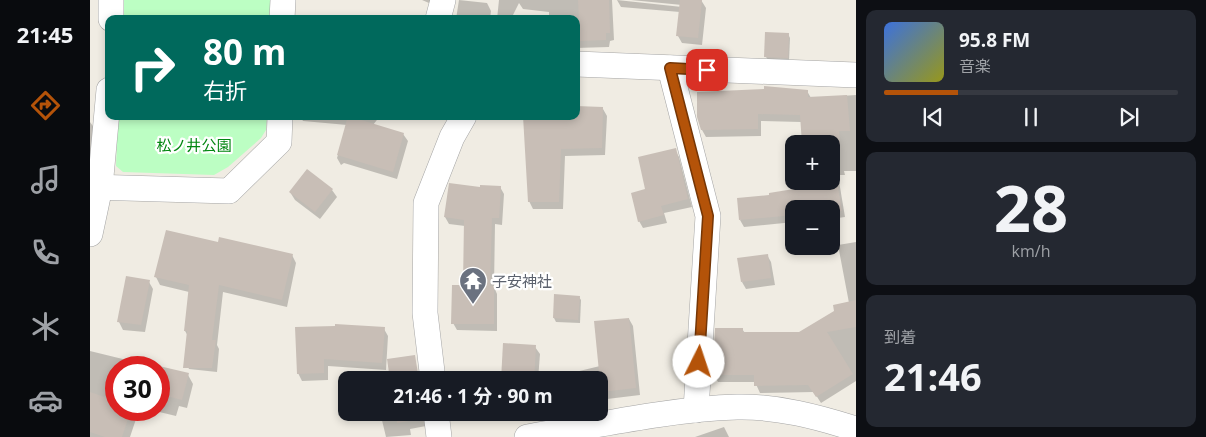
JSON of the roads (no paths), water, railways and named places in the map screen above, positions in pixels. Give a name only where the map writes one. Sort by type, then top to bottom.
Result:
[{"type":"street","points":[[111,0],[111,15]]},
{"type":"street","points":[[282,15],[283,0]]},
{"type":"street","points":[[439,15],[443,0]]},
{"type":"street","points":[[580,64],[856,75]]},
{"type":"street","points":[[670,68],[708,216],[696,410]]},
{"type":"street","points":[[90,234],[105,118]]},
{"type":"street","points":[[95,187],[229,191],[279,142],[280,120]]},
{"type":"street","points":[[432,371],[425,313],[426,203],[452,137],[462,120]]},
{"type":"street","points":[[527,437],[654,427],[696,410],[738,407],[782,410],[856,429]]},
{"type":"street","points":[[437,421],[439,437]]},
{"type":"place","name":"子安神社","points":[[473,305]]},
{"type":"park label","name":"松ノ井公園","points":[[194,145]]}]
